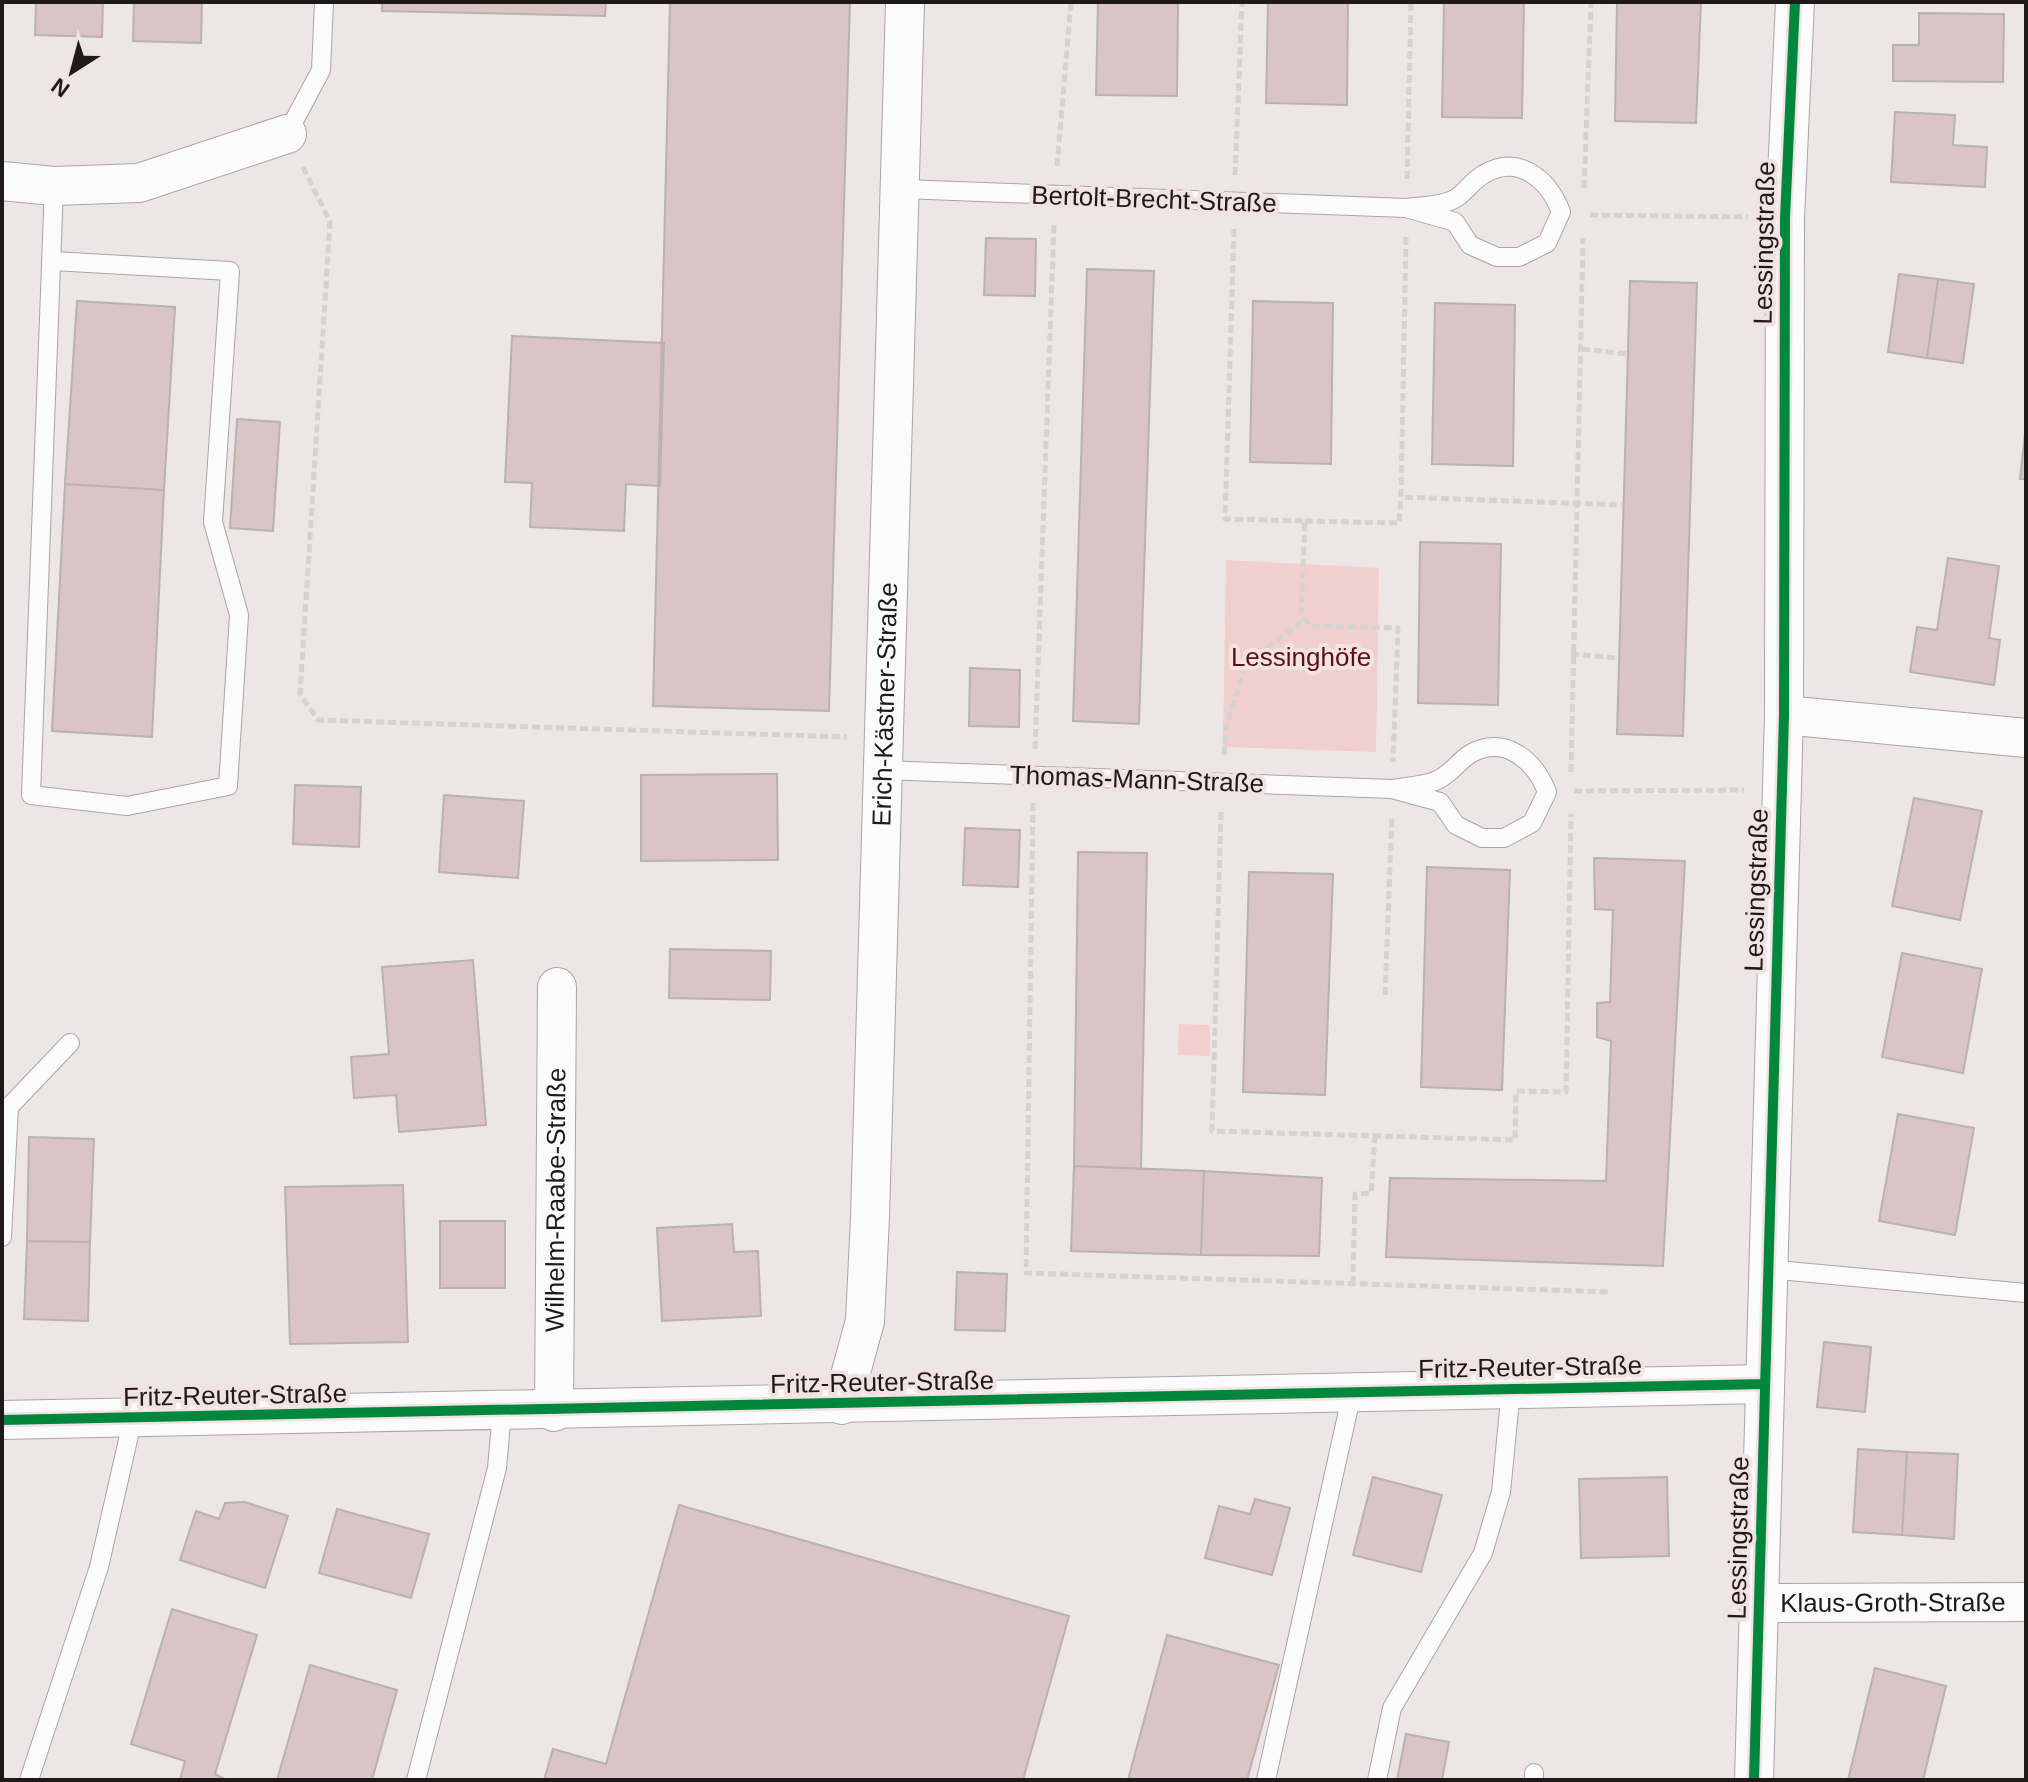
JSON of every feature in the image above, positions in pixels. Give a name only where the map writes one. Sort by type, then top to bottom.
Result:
[{"type":"street","name":"Erich-Kästner-Straße","points":[[842,1405],[865,1321],[880,933],[882,754],[902,189],[905,2]]},
{"type":"street","name":"Lessingstraße","points":[[1754,1780],[1784,715],[1785,218],[1795,2]]},
{"type":"street","points":[[2,181],[54,186],[139,183],[287,134]]},
{"type":"street","points":[[1784,715],[2026,738]]},
{"type":"street","name":"Wilhelm-Raabe-Straße","points":[[554,1412],[557,987]]},
{"type":"street","name":"Fritz-Reuter-Straße","points":[[2,1420],[554,1412],[1764,1384]]},
{"type":"street","name":"Klaus-Groth-Straße","points":[[1759,1603],[2026,1602]]},
{"type":"lane","points":[[287,134],[321,70],[324,2]]},
{"type":"lane","name":"Bertolt-Brecht-Straße","points":[[902,189],[1406,208],[1454,199],[1488,171],[1507,167],[1533,171],[1553,191],[1561,212],[1547,243],[1519,257],[1497,257],[1470,245],[1455,222],[1406,208]]},
{"type":"lane","points":[[53,261],[230,271],[213,522],[239,615],[228,786],[127,806],[31,795],[54,186]]},
{"type":"lane","name":"Thomas-Mann-Straße","points":[[882,754],[1033,774],[1392,789],[1440,802],[1456,825],[1482,838],[1504,838],[1532,823],[1547,792],[1539,771],[1518,752],[1493,747],[1474,751],[1440,780],[1392,789]]},
{"type":"lane","points":[[2,1237],[9,1107],[70,1043]]},
{"type":"lane","points":[[1767,1269],[2026,1293]]},
{"type":"lane","points":[[1377,1780],[1392,1708],[1483,1553],[1501,1492],[1511,1390]]},
{"type":"lane","points":[[1266,1780],[1352,1393]]},
{"type":"lane","points":[[416,1780],[497,1468],[502,1412]]},
{"type":"lane","points":[[29,1780],[99,1567],[133,1418]]},
{"type":"path","points":[[1071,2],[1055,195],[1033,774],[1026,1273],[1611,1292]]},
{"type":"path","points":[[1242,2],[1225,519],[1399,523],[1411,2]]},
{"type":"path","points":[[1584,199],[1591,2]]},
{"type":"path","points":[[287,134],[330,222],[300,694],[318,720],[882,754]]},
{"type":"path","points":[[1583,214],[1785,218]]},
{"type":"path","points":[[1582,349],[1628,354]]},
{"type":"path","points":[[1401,497],[1623,505]]},
{"type":"path","points":[[1305,521],[1301,614],[1310,626],[1398,628],[1385,995]]},
{"type":"path","points":[[1222,782],[1226,727],[1246,664],[1305,619]]},
{"type":"path","points":[[1571,654],[1619,658]]},
{"type":"path","points":[[1571,791],[1781,790]]},
{"type":"path","points":[[1353,1284],[1355,1194],[1371,1193],[1375,1137]]},
{"type":"green space","name":"Lessinghöfe","points":[[1226,560],[1379,568],[1376,752],[1223,747]]},
{"type":"green space","points":[[1179,1024],[1210,1025],[1210,1056],[1178,1055]]},
{"type":"building","points":[[36,2],[103,2],[102,37],[35,35]]},
{"type":"building","points":[[134,2],[202,2],[201,43],[133,41]]},
{"type":"building","points":[[382,2],[606,2],[605,16],[382,11]]},
{"type":"building","points":[[670,2],[850,2],[829,711],[653,706]]},
{"type":"building","points":[[1098,2],[1178,2],[1177,96],[1096,95]]},
{"type":"building","points":[[1268,2],[1348,2],[1347,105],[1266,103]]},
{"type":"building","points":[[1444,2],[1524,2],[1522,118],[1442,117]]},
{"type":"building","points":[[1617,2],[1701,2],[1696,123],[1615,121]]},
{"type":"building","points":[[1919,13],[2004,14],[2003,82],[1893,81],[1893,45],[1919,45]]},
{"type":"building","points":[[1895,112],[1955,115],[1953,145],[1987,147],[1985,187],[1891,182]]},
{"type":"building","points":[[986,238],[1036,239],[1035,296],[984,295]]},
{"type":"building","points":[[1087,269],[1154,271],[1139,724],[1073,721]]},
{"type":"building","points":[[1899,274],[1938,279],[1927,358],[1888,352]]},
{"type":"building","points":[[1938,279],[1974,284],[1963,363],[1927,358]]},
{"type":"building","points":[[1630,281],[1697,283],[1683,736],[1617,734]]},
{"type":"building","points":[[77,301],[175,307],[164,490],[65,484]]},
{"type":"building","points":[[1253,301],[1333,303],[1331,464],[1250,462]]},
{"type":"building","points":[[1435,303],[1515,305],[1513,466],[1432,464]]},
{"type":"building","points":[[512,336],[664,343],[660,486],[626,484],[624,531],[530,527],[532,483],[505,482]]},
{"type":"building","points":[[237,419],[280,422],[273,531],[230,528]]},
{"type":"building","points":[[2025,433],[2026,479],[2020,479]]},
{"type":"building","points":[[65,484],[164,490],[152,737],[52,731]]},
{"type":"building","points":[[1420,542],[1501,544],[1498,705],[1418,703]]},
{"type":"building","points":[[1948,558],[1999,566],[1989,638],[2000,640],[1994,685],[1910,672],[1917,627],[1937,630]]},
{"type":"building","points":[[970,668],[1020,670],[1019,727],[969,726]]},
{"type":"building","points":[[777,774],[778,860],[641,861],[641,775]]},
{"type":"building","points":[[295,785],[361,787],[359,847],[293,844]]},
{"type":"building","points":[[444,795],[524,801],[518,878],[439,872]]},
{"type":"building","points":[[1914,798],[1982,811],[1960,920],[1892,906]]},
{"type":"building","points":[[965,828],[1020,830],[1018,887],[963,885]]},
{"type":"building","points":[[1078,852],[1147,853],[1141,1169],[1074,1166]]},
{"type":"building","points":[[1594,858],[1685,861],[1663,1266],[1386,1257],[1390,1178],[1606,1181],[1611,1041],[1597,1037],[1597,1003],[1610,1002],[1613,910],[1595,909]]},
{"type":"building","points":[[1427,867],[1510,870],[1502,1090],[1421,1087]]},
{"type":"building","points":[[1249,872],[1333,874],[1325,1095],[1243,1092]]},
{"type":"building","points":[[670,949],[771,951],[770,1000],[669,998]]},
{"type":"building","points":[[1902,953],[1982,969],[1963,1073],[1882,1057]]},
{"type":"building","points":[[473,960],[486,1125],[399,1132],[396,1095],[354,1098],[351,1057],[389,1054],[382,967]]},
{"type":"building","points":[[1898,1114],[1974,1128],[1955,1235],[1879,1221]]},
{"type":"building","points":[[29,1137],[94,1139],[90,1242],[27,1241]]},
{"type":"building","points":[[1074,1166],[1204,1171],[1201,1255],[1071,1251]]},
{"type":"building","points":[[1204,1171],[1322,1178],[1319,1256],[1201,1255]]},
{"type":"building","points":[[403,1185],[408,1342],[290,1344],[285,1187]]},
{"type":"building","points":[[440,1221],[505,1221],[505,1288],[440,1288]]},
{"type":"building","points":[[732,1224],[734,1252],[758,1251],[761,1316],[662,1321],[657,1228]]},
{"type":"building","points":[[27,1241],[90,1242],[88,1321],[24,1319]]},
{"type":"building","points":[[957,1272],[1007,1274],[1005,1331],[955,1330]]},
{"type":"building","points":[[1824,1342],[1871,1347],[1865,1412],[1817,1407]]},
{"type":"building","points":[[1858,1449],[1907,1452],[1902,1535],[1853,1532]]},
{"type":"building","points":[[1907,1452],[1958,1454],[1954,1539],[1902,1535]]},
{"type":"building","points":[[1373,1477],[1442,1495],[1421,1572],[1353,1555]]},
{"type":"building","points":[[1667,1477],[1669,1556],[1581,1558],[1579,1479]]},
{"type":"building","points":[[1255,1499],[1290,1508],[1272,1575],[1205,1558],[1219,1506],[1250,1514]]},
{"type":"building","points":[[245,1502],[288,1516],[265,1588],[180,1560],[196,1511],[219,1519],[225,1503]]},
{"type":"building","points":[[679,1505],[1069,1616],[1023,1780],[544,1780],[553,1749],[606,1764]]},
{"type":"building","points":[[337,1509],[429,1534],[411,1598],[319,1573]]},
{"type":"building","points":[[172,1609],[257,1635],[215,1774],[226,1780],[180,1780],[185,1761],[131,1744]]},
{"type":"building","points":[[1167,1635],[1279,1665],[1247,1780],[1128,1780]]},
{"type":"building","points":[[310,1665],[397,1690],[372,1780],[277,1780]]},
{"type":"building","points":[[1875,1668],[1946,1686],[1923,1780],[1848,1780]]},
{"type":"building","points":[[1406,1734],[1449,1742],[1442,1780],[1397,1780]]},
{"type":"cycle path","points":[[1754,1780],[1784,715],[1785,218],[1795,2]]},
{"type":"cycle path","points":[[2,1420],[1764,1384]]}]
